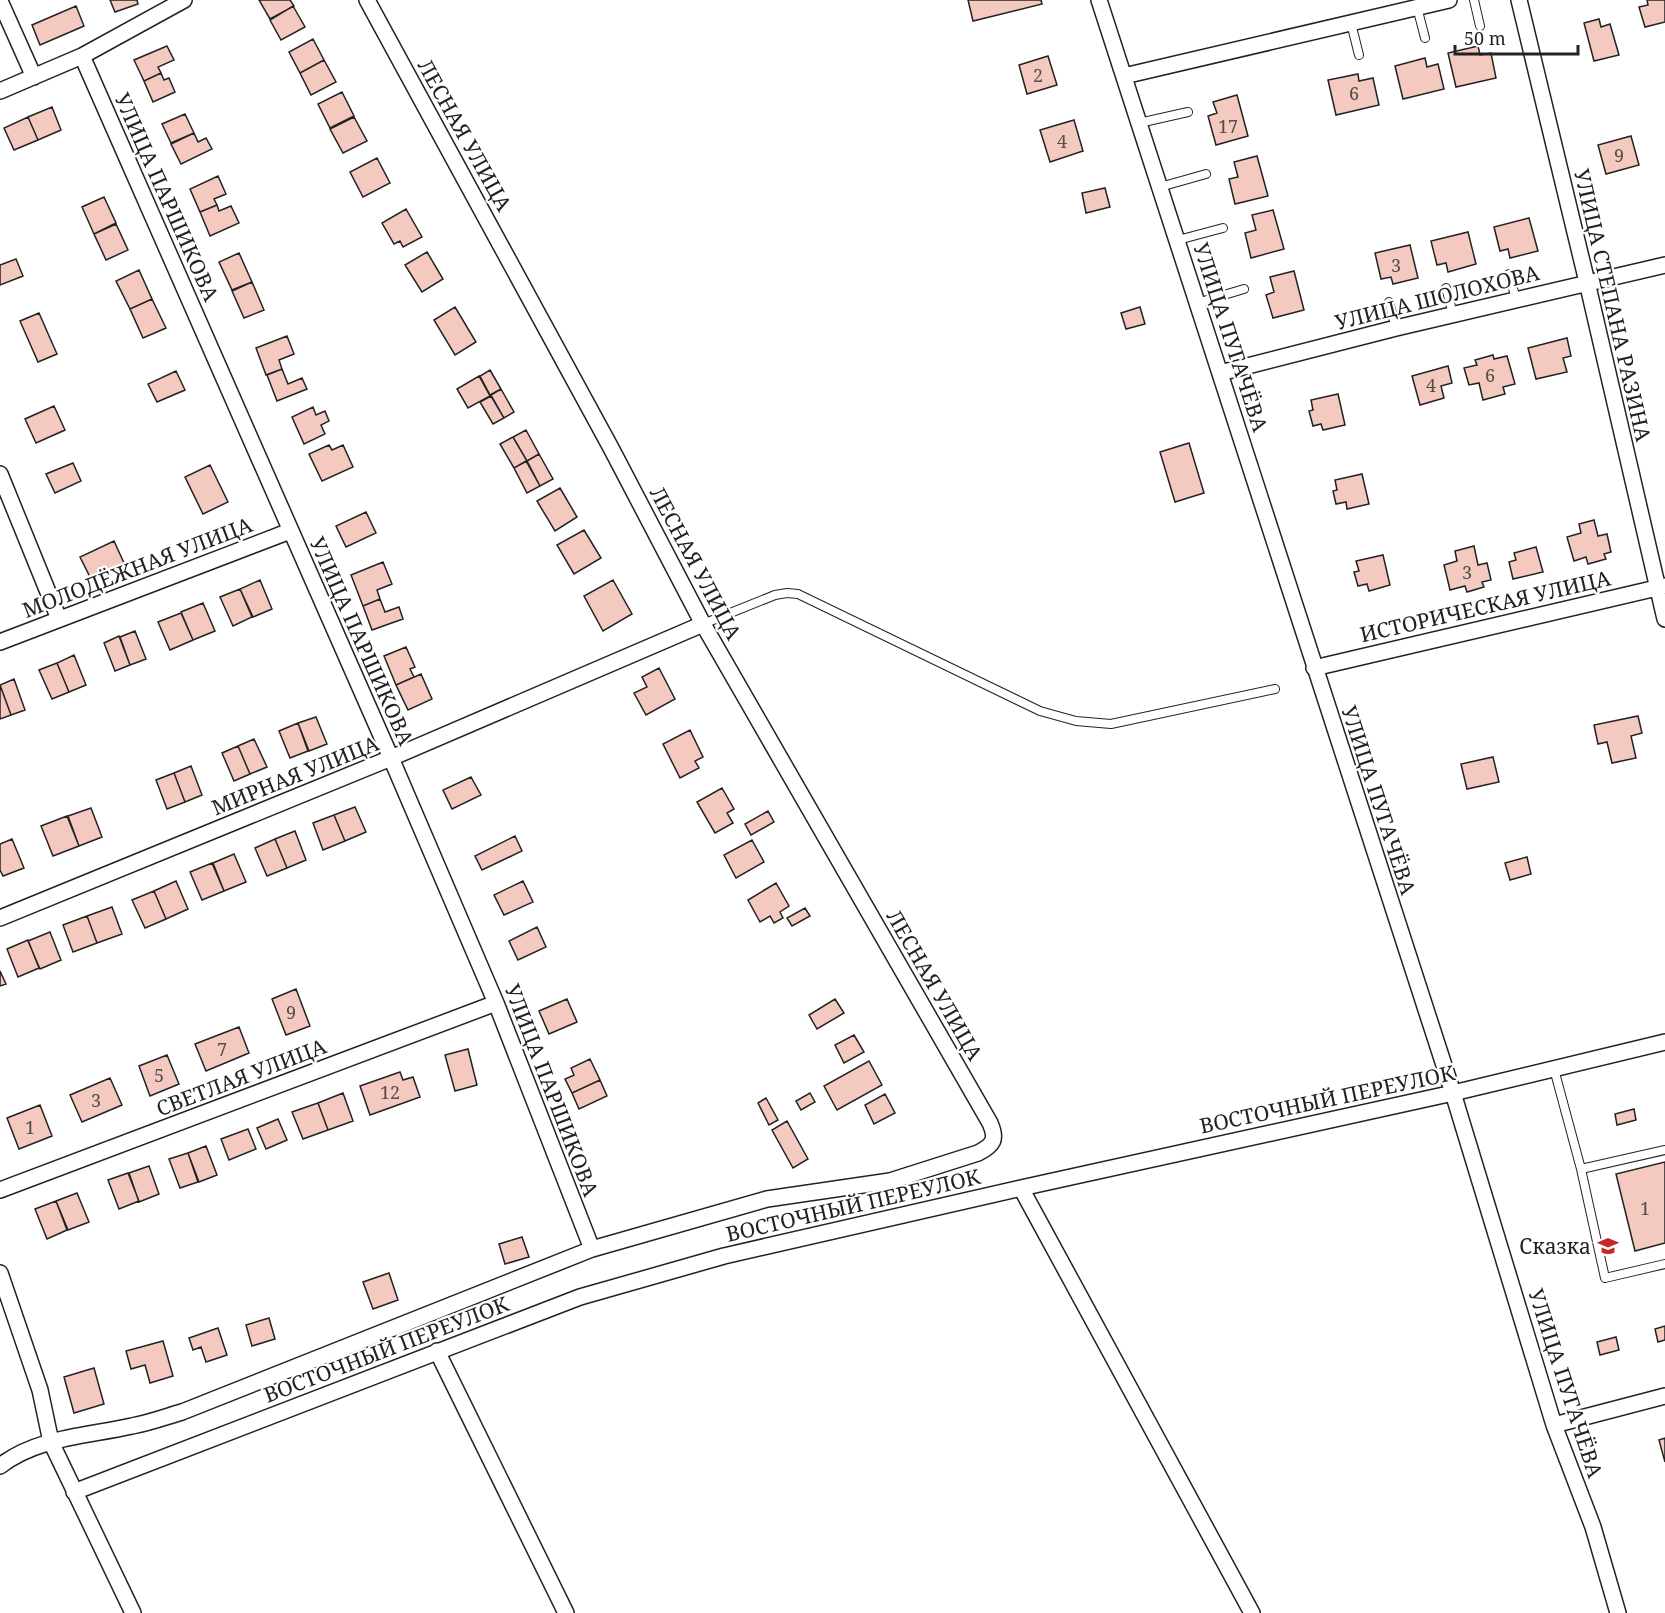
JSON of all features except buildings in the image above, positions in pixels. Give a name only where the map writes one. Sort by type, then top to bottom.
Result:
[{"type":"street","points":[[0,91],[82,56],[184,0]]},
{"type":"street","name":"ЛЕСНАЯ УЛИЦА","points":[[367,0],[606,437],[703,624],[990,1123],[994,1141]]},
{"type":"street","name":"УЛИЦА ПУГАЧЁВА","points":[[1099,0],[1453,1093],[1554,1425],[1593,1527],[1618,1613]]},
{"type":"street","points":[[1124,76],[1449,0]]},
{"type":"street","name":"УЛИЦА СТЕПАНА РАЗИНА","points":[[1519,0],[1661,587],[1665,619]]},
{"type":"street","points":[[0,1],[34,77]]},
{"type":"street","name":"УЛИЦА ПАРШИКОВА","points":[[82,56],[391,758],[496,1003],[592,1249]]},
{"type":"street","name":"УЛИЦА ШОЛОХОВА","points":[[1220,373],[1453,314],[1665,266]]},
{"type":"street","points":[[0,474],[59,619]]},
{"type":"street","name":"МОЛОДЁЖНАЯ УЛИЦА","points":[[0,642],[290,531]]},
{"type":"street","name":"ИСТОРИЧЕСКАЯ УЛИЦА","points":[[1314,668],[1661,587]]},
{"type":"street","name":"МИРНАЯ УЛИЦА","points":[[0,918],[391,758],[703,624]]},
{"type":"street","name":"СВЕТЛАЯ УЛИЦА","points":[[0,1190],[496,1003]]},
{"type":"street","name":"ВОСТОЧНЫЙ ПЕРЕУЛОК","points":[[74,1492],[580,1297],[724,1256],[1453,1093],[1665,1042]]},
{"type":"street","name":"ВОСТОЧНЫЙ ПЕРЕУЛОК","points":[[0,1466],[20,1451],[51,1442],[134,1426],[182,1412],[592,1249],[767,1199],[890,1181],[978,1153],[988,1148],[994,1141]]},
{"type":"street","points":[[1021,1188],[1252,1613]]},
{"type":"street","points":[[0,1273],[39,1390],[51,1442],[134,1613]]},
{"type":"street","points":[[437,1351],[566,1613]]},
{"type":"street","points":[[1554,1425],[1665,1396]]},
{"type":"lane","points":[[1474,0],[1480,26]]},
{"type":"lane","points":[[1417,7],[1425,38]]},
{"type":"lane","points":[[1351,23],[1359,55]]},
{"type":"lane","points":[[1139,123],[1188,112]]},
{"type":"lane","points":[[1160,186],[1206,174]]},
{"type":"lane","points":[[1178,240],[1223,228]]},
{"type":"lane","points":[[1509,274],[1516,299]]},
{"type":"lane","points":[[1446,288],[1453,314]]},
{"type":"lane","points":[[1197,303],[1244,289]]},
{"type":"lane","points":[[1389,302],[1396,328]]},
{"type":"lane","points":[[703,624],[775,596],[787,593],[798,594],[1040,711],[1077,721],[1111,723],[1275,689]]},
{"type":"lane","points":[[1554,1069],[1581,1169],[1605,1278],[1665,1264]]},
{"type":"lane","points":[[1581,1169],[1665,1149]]},
{"type":"place","name":"Сказка","points":[[1608,1246]]}]
